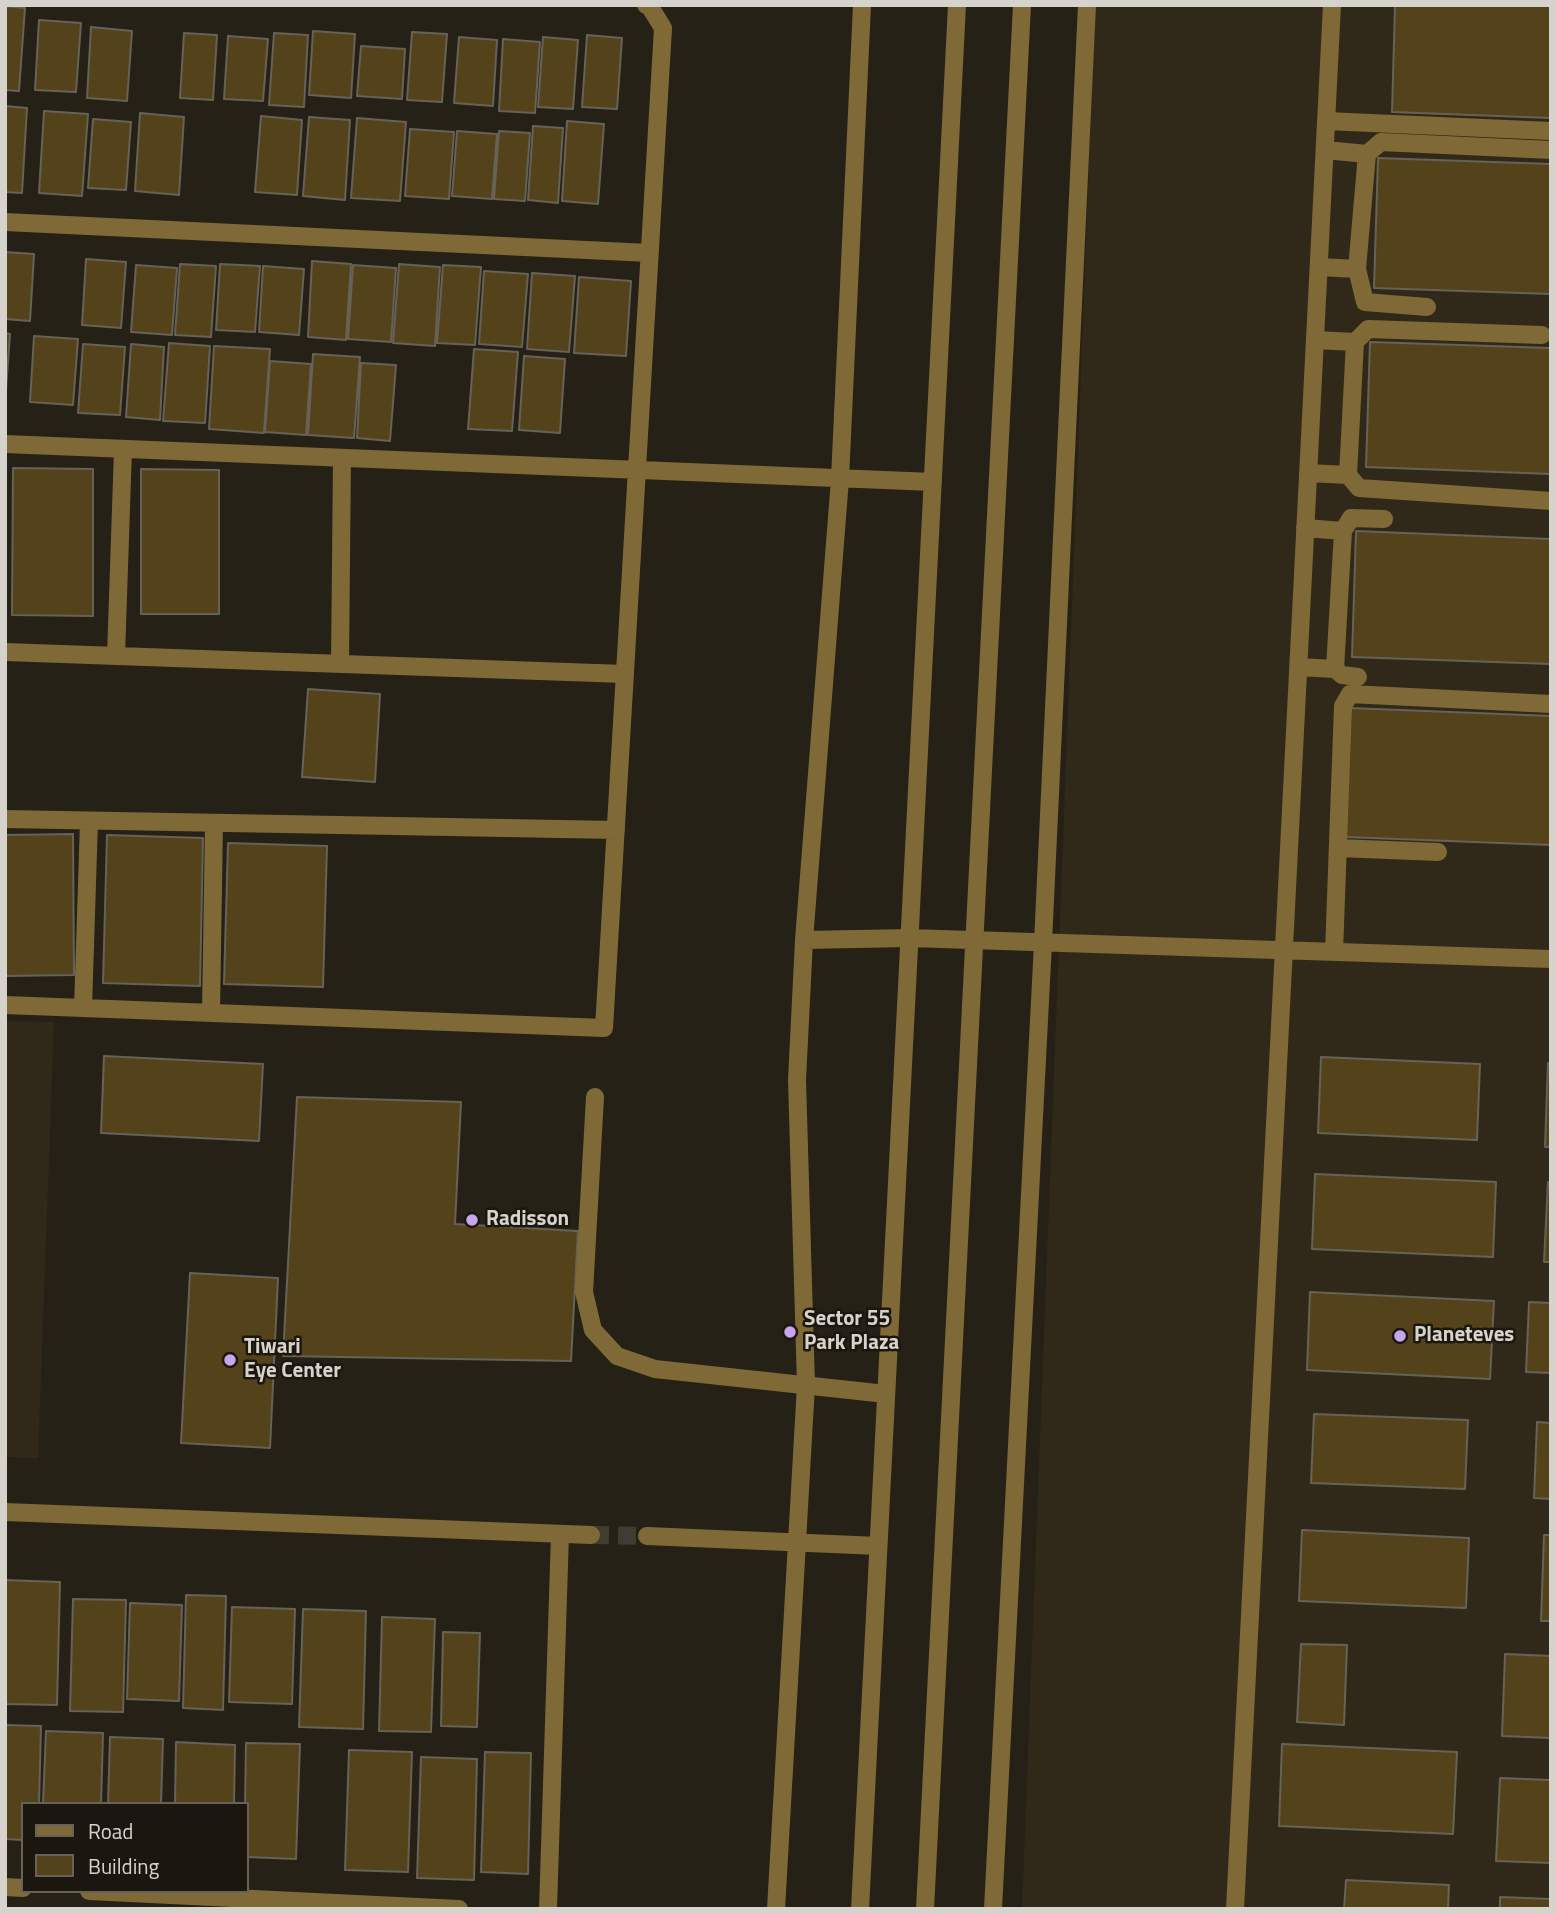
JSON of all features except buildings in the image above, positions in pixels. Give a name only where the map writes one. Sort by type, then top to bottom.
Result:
[{"type":"street","points":[[5,1005],[604,1028],[663,28],[646,5]]},
{"type":"street","points":[[776,1909],[806,1385],[797,1080],[804,940],[840,479],[862,5]]},
{"type":"street","points":[[860,1909],[957,5]]},
{"type":"street","points":[[925,1909],[1022,5]]},
{"type":"street","points":[[993,1909],[1043,943],[1087,5]]},
{"type":"street","points":[[1235,1909],[1332,5]]},
{"type":"street","points":[[1326,121],[1551,131]]},
{"type":"street","points":[[1427,307],[1365,302],[1357,270],[1367,154],[1381,142],[1551,150]]},
{"type":"street","points":[[1325,150],[1367,154]]},
{"type":"street","points":[[5,222],[649,253]]},
{"type":"street","points":[[1319,267],[1357,270]]},
{"type":"street","points":[[1542,335],[1368,329],[1355,342],[1348,475],[1359,488],[1551,501]]},
{"type":"street","points":[[1315,340],[1355,342]]},
{"type":"street","points":[[5,444],[933,482]]},
{"type":"street","points":[[116,656],[123,449]]},
{"type":"street","points":[[340,664],[342,458]]},
{"type":"street","points":[[1308,474],[1348,475]]},
{"type":"street","points":[[1335,669],[1343,531],[1351,518],[1384,519]]},
{"type":"street","points":[[1305,528],[1343,531]]},
{"type":"street","points":[[5,652],[624,674]]},
{"type":"street","points":[[1298,667],[1335,669],[1342,676],[1358,677]]},
{"type":"street","points":[[1334,952],[1343,706],[1350,694],[1551,704]]},
{"type":"street","points":[[5,819],[615,830]]},
{"type":"street","points":[[83,1008],[89,821]]},
{"type":"street","points":[[211,1013],[214,823]]},
{"type":"street","points":[[1338,848],[1438,852]]},
{"type":"street","points":[[804,940],[910,938],[1551,959]]},
{"type":"street","points":[[595,1097],[584,1292],[593,1330],[617,1356],[654,1369],[886,1394]]},
{"type":"street","points":[[5,1512],[591,1535]]},
{"type":"street","points":[[548,1909],[560,1534]]},
{"type":"street","points":[[647,1536],[878,1546]]},
{"type":"street","points":[[130,1893],[459,1909]]},
{"type":"shaded area","points":[[1095,5],[1551,5],[1551,1909],[1022,1909]]},
{"type":"shaded area","points":[[5,1021],[54,1022],[38,1458],[5,1457]]},
{"type":"tunnel","points":[[591,1535],[647,1536]]},
{"type":"place","name":"Radisson","points":[[472,1220]]},
{"type":"place","name":"Sector 55 Park Plaza","points":[[790,1332]]},
{"type":"place","name":"Planeteves","points":[[1400,1336]]},
{"type":"place","name":"Tiwari Eye Center","points":[[230,1360]]}]
